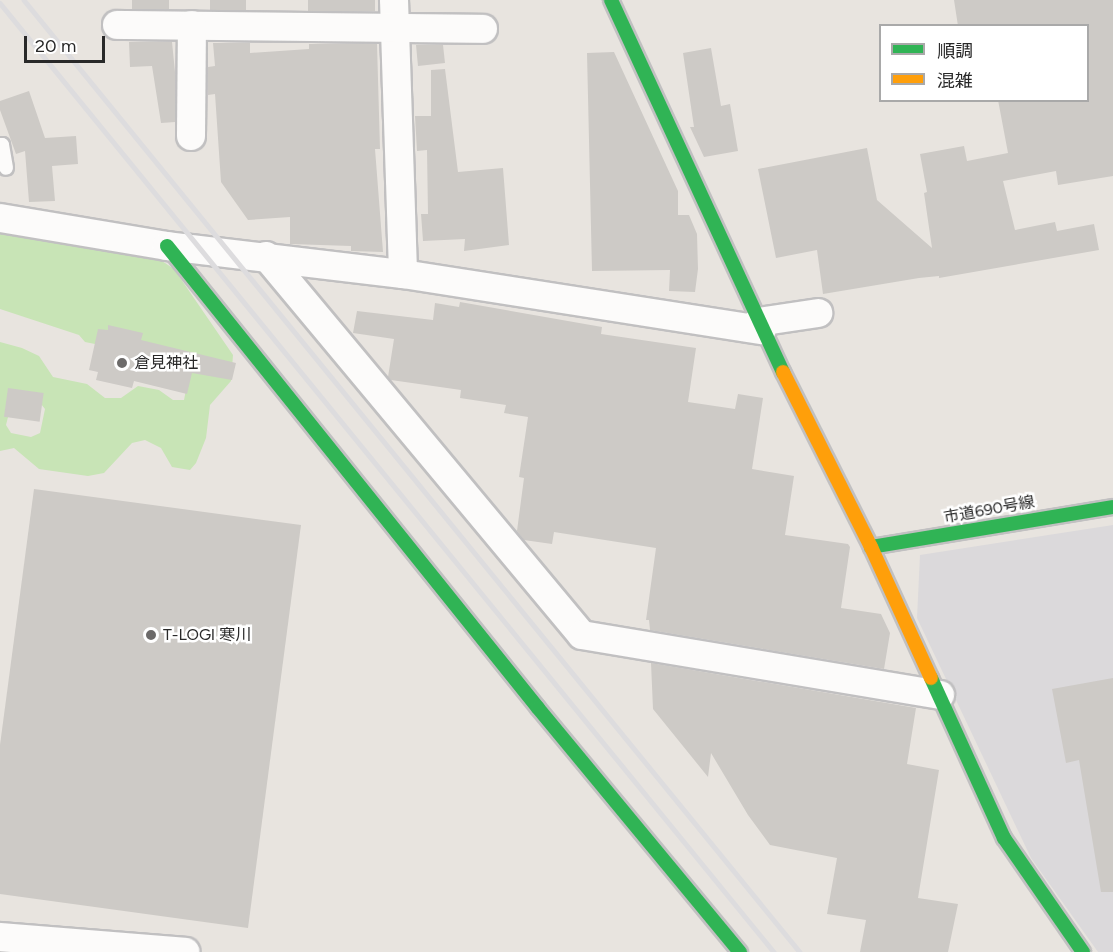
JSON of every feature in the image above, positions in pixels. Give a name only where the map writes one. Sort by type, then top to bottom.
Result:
[{"type":"street","points":[[394,0],[403,274]]},
{"type":"street","points":[[611,0],[760,326],[871,547],[1004,838],[1083,952]]},
{"type":"street","points":[[117,25],[483,29]]},
{"type":"street","points":[[191,136],[192,26]]},
{"type":"street","points":[[0,218],[167,246],[403,274],[760,326],[818,313]]},
{"type":"street","points":[[167,246],[531,699],[740,952]]},
{"type":"street","points":[[266,256],[582,635],[940,695]]},
{"type":"street","name":"市道690号線","points":[[871,547],[1113,507]]},
{"type":"street","points":[[0,937],[185,952]]},
{"type":"lane","points":[[0,145],[6,168]]},
{"type":"shaded area","points":[[1113,525],[1113,952],[1098,952],[1031,858],[917,618],[920,555]]},
{"type":"green space","points":[[0,218],[126,237],[174,269],[233,355],[231,381],[210,405],[206,438],[196,463],[190,470],[172,467],[161,448],[145,440],[132,443],[104,473],[88,476],[39,469],[14,448],[0,451],[0,342],[39,356],[53,377],[87,384],[105,398],[121,398],[138,386],[159,390],[173,400],[184,400],[189,374],[110,347],[85,342],[79,335],[0,309]],"holes":[[[41,404],[45,409],[40,433],[31,437],[11,433],[6,425],[9,413]]]},
{"type":"building","points":[[132,0],[169,0],[169,9],[132,9]]},
{"type":"building","points":[[210,0],[246,0],[246,10],[210,10]]},
{"type":"building","points":[[308,0],[375,0],[375,11],[308,11]]},
{"type":"building","points":[[954,0],[1113,0],[1113,176],[1058,185],[1056,171],[1003,181],[1015,230],[1055,222],[1057,231],[1094,224],[1099,250],[939,278],[939,276],[919,278],[823,294],[817,250],[776,258],[758,169],[867,148],[877,200],[932,248],[924,193],[927,192],[920,154],[964,146],[967,161],[1008,153],[998,102],[1089,102],[1089,24],[958,24]]},
{"type":"building","points":[[129,42],[172,42],[175,72],[175,122],[161,123],[152,66],[130,67]]},
{"type":"building","points":[[213,43],[250,43],[250,53],[309,49],[309,44],[377,44],[380,149],[375,149],[383,252],[351,251],[351,246],[290,244],[290,217],[248,220],[221,182],[215,94],[208,95],[208,67],[215,66]]},
{"type":"building","points":[[416,45],[443,45],[445,63],[418,66]]},
{"type":"building","points":[[711,48],[721,106],[730,104],[738,151],[704,157],[690,127],[694,127],[683,53]]},
{"type":"building","points":[[614,52],[678,191],[678,215],[689,215],[697,234],[698,269],[695,292],[669,291],[670,270],[592,271],[587,53]]},
{"type":"building","points":[[445,69],[458,172],[503,168],[509,245],[464,251],[465,239],[423,241],[421,214],[428,214],[427,150],[417,151],[415,116],[431,116],[431,70]]},
{"type":"building","points":[[29,91],[45,138],[76,136],[78,164],[52,166],[55,201],[29,202],[25,151],[16,154],[0,110],[0,101]]},
{"type":"building","points":[[460,302],[602,327],[601,334],[696,348],[688,402],[735,409],[738,394],[763,398],[752,469],[794,476],[785,535],[848,544],[850,547],[841,608],[881,614],[890,633],[884,669],[650,630],[649,620],[646,620],[656,548],[554,532],[552,544],[524,540],[517,531],[524,478],[519,477],[528,417],[504,413],[506,405],[460,398],[461,390],[391,380],[388,377],[394,339],[353,333],[357,311],[433,320],[435,303],[459,307]]},
{"type":"building","points":[[108,325],[143,333],[141,340],[236,363],[232,380],[192,373],[187,394],[134,381],[132,388],[96,380],[98,372],[89,370],[98,329],[108,330]]},
{"type":"building","points":[[8,388],[44,393],[40,422],[4,417]]},
{"type":"building","name":"T-LOGI 寒川","points":[[34,489],[301,525],[248,928],[0,894],[0,745]]},
{"type":"building","points":[[651,663],[916,708],[907,764],[939,770],[918,898],[958,904],[948,952],[860,952],[866,920],[827,914],[837,858],[770,845],[748,815],[711,753],[708,777],[653,709]]},
{"type":"building","points":[[1113,678],[1113,892],[1101,892],[1079,760],[1066,763],[1052,689]]},
{"type":"railway","points":[[24,0],[800,952]]},
{"type":"railway","points":[[0,3],[774,952]]},
{"type":"traffic: fast","points":[[611,0],[783,372]]},
{"type":"traffic: fast","points":[[167,246],[538,708],[740,952]]},
{"type":"traffic: fast","points":[[871,547],[1113,507]]},
{"type":"traffic: fast","points":[[931,678],[1004,838],[1083,952]]},
{"type":"traffic: slow","points":[[783,372],[871,547],[931,678]]},
{"type":"place","name":"倉見神社","points":[[122,363]]},
{"type":"place","name":"T-LOGI 寒川","points":[[151,635]]}]
